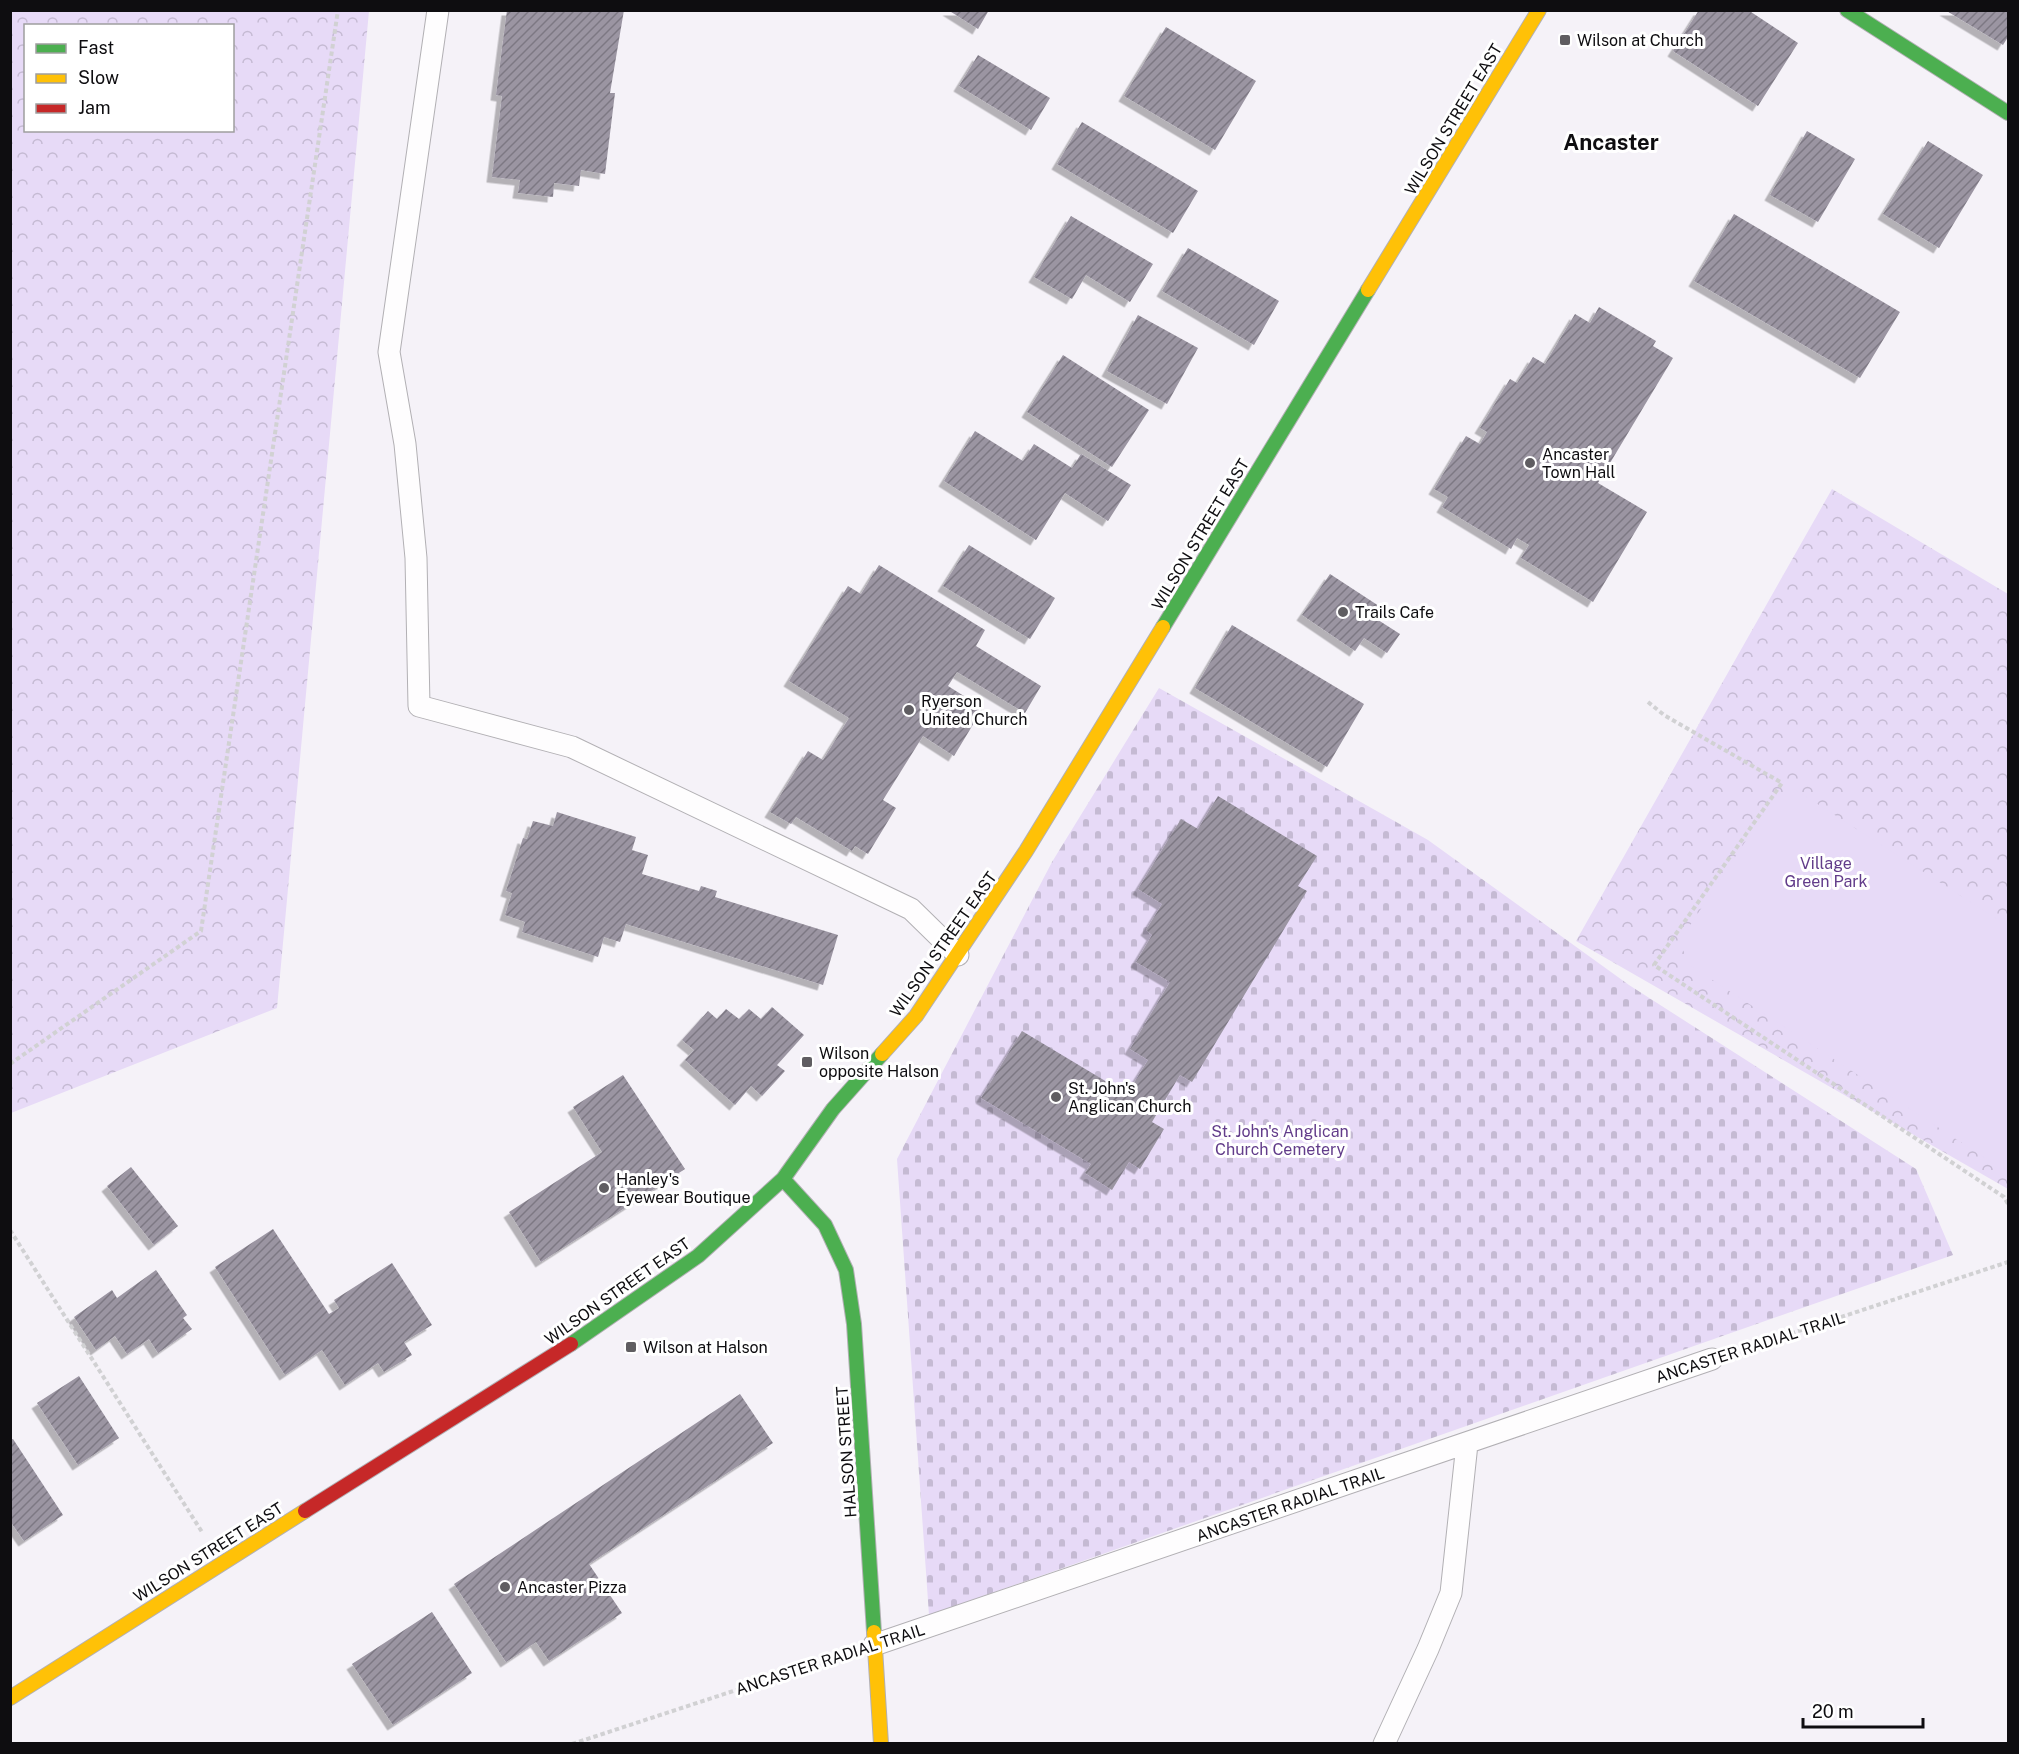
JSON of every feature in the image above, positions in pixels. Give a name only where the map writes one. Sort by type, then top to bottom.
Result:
[{"type":"main road","name":"WILSON STREET EAST","points":[[10,1698],[578,1340],[698,1256],[783,1179],[833,1108],[916,1016],[1026,851],[1539,10]]},
{"type":"main road","points":[[1847,10],[2008,113]]},
{"type":"main road","name":"HALSON STREET","points":[[783,1179],[825,1225],[846,1270],[854,1324],[881,1743]]},
{"type":"lane","points":[[438,10],[389,352],[405,444],[416,558],[419,706],[572,747],[912,909],[958,955]]},
{"type":"lane","name":"ANCASTER RADIAL TRAIL","points":[[874,1645],[1712,1359]]},
{"type":"lane","points":[[1384,1743],[1428,1649],[1451,1593],[1467,1444]]},
{"type":"path","points":[[10,1064],[201,931],[338,10]]},
{"type":"path","points":[[1648,702],[1664,715],[1782,783],[1654,965],[2004,1197],[2008,1204]]},
{"type":"path","points":[[10,1230],[222,1563]]},
{"type":"path","name":"ANCASTER RADIAL TRAIL","points":[[1712,1359],[2008,1262]]},
{"type":"path","name":"ANCASTER RADIAL TRAIL","points":[[572,1743],[874,1645]]},
{"type":"green space","points":[[11,10],[369,11],[277,1008],[11,1113]]},
{"type":"green space","name":"Village Green Park","points":[[1832,489],[2008,594],[2008,1189],[1576,941]]},
{"type":"green space","name":"St. John's Anglican Church Cemetery","points":[[1159,688],[1428,840],[1629,985],[1916,1169],[1953,1255],[929,1615],[897,1159],[1052,862]]},
{"type":"green space","points":[[1794,789],[2008,926],[2008,1173],[1691,966],[1679,942],[1776,795]]},
{"type":"building","points":[[507,10],[624,10],[610,93],[615,93],[605,174],[581,170],[579,186],[554,183],[553,197],[518,193],[520,180],[492,177],[502,96],[496,95]]},
{"type":"building","points":[[948,10],[989,10],[978,29]]},
{"type":"building","points":[[1699,10],[1748,10],[1798,43],[1758,106],[1673,51]]},
{"type":"building","points":[[1945,10],[2008,10],[2008,37],[2003,45]]},
{"type":"building","points":[[1166,27],[1256,81],[1215,150],[1124,96]]},
{"type":"building","points":[[978,55],[1050,98],[1031,130],[959,86]]},
{"type":"building","points":[[1082,122],[1198,191],[1173,233],[1057,164]]},
{"type":"building","points":[[1807,131],[1855,159],[1818,222],[1770,195]]},
{"type":"building","points":[[1928,141],[1983,175],[1939,248],[1883,214]]},
{"type":"building","points":[[1734,214],[1900,312],[1860,378],[1694,281]]},
{"type":"building","points":[[1071,216],[1153,264],[1130,302],[1086,275],[1072,299],[1034,277]]},
{"type":"building","points":[[1188,248],[1279,301],[1254,345],[1162,291]]},
{"type":"building","name":"Ancaster Town Hall","points":[[1599,307],[1656,341],[1653,346],[1673,358],[1598,483],[1647,512],[1593,602],[1521,558],[1529,545],[1517,538],[1511,549],[1442,507],[1448,497],[1434,489],[1466,436],[1480,444],[1487,432],[1480,428],[1510,379],[1517,383],[1533,357],[1545,364],[1575,314],[1590,323]]},
{"type":"building","points":[[1138,315],[1198,348],[1167,404],[1107,371]]},
{"type":"building","points":[[1063,355],[1149,410],[1112,467],[1027,412]]},
{"type":"building","points":[[975,431],[1023,461],[1034,444],[1072,468],[1081,454],[1131,485],[1108,521],[1065,493],[1036,540],[944,481]]},
{"type":"building","points":[[969,545],[1055,598],[1030,639],[943,586]]},
{"type":"building","name":"Ryerson United Church","points":[[879,565],[985,630],[976,646],[1041,686],[1025,713],[957,672],[948,686],[983,708],[954,756],[923,736],[883,800],[896,808],[868,854],[855,846],[852,851],[796,817],[791,824],[770,812],[808,751],[823,760],[849,718],[789,681],[848,586],[861,594]]},
{"type":"building","points":[[1330,574],[1382,608],[1375,618],[1400,634],[1387,653],[1364,638],[1355,651],[1302,615]]},
{"type":"building","points":[[1232,625],[1364,704],[1327,767],[1195,688]]},
{"type":"building","points":[[1218,796],[1317,856],[1298,886],[1307,891],[1192,1082],[1180,1075],[1152,1122],[1164,1129],[1140,1169],[1129,1162],[1112,1190],[1085,1173],[1091,1164],[981,1098],[1022,1031],[1127,1094],[1148,1060],[1130,1049],[1170,982],[1136,962],[1152,935],[1146,930],[1162,904],[1138,889],[1181,819],[1198,829]]},
{"type":"building","points":[[557,812],[636,837],[632,850],[648,855],[642,874],[699,891],[701,886],[717,891],[715,897],[838,935],[823,985],[626,924],[620,942],[604,937],[598,957],[522,932],[525,922],[505,915],[512,893],[506,891],[523,838],[527,839],[533,821],[553,826]]},
{"type":"building","points":[[772,1007],[804,1035],[777,1065],[785,1071],[762,1096],[751,1086],[735,1105],[685,1060],[694,1050],[682,1040],[708,1011],[717,1019],[726,1009],[739,1019],[749,1009],[761,1019]]},
{"type":"building","points":[[623,1075],[685,1169],[541,1262],[509,1212],[602,1152],[573,1107]]},
{"type":"building","points":[[131,1167],[178,1226],[154,1245],[107,1186]]},
{"type":"building","points":[[273,1229],[329,1314],[339,1308],[334,1300],[392,1263],[432,1325],[404,1342],[412,1355],[384,1372],[378,1363],[345,1385],[322,1350],[285,1375],[215,1267]]},
{"type":"building","points":[[156,1270],[187,1315],[183,1318],[192,1329],[158,1353],[149,1339],[127,1354],[115,1336],[96,1350],[74,1317],[112,1290],[117,1298]]},
{"type":"building","points":[[79,1376],[119,1438],[78,1465],[37,1403]]},
{"type":"building","points":[[740,1394],[773,1443],[589,1564],[622,1613],[549,1661],[536,1642],[506,1662],[454,1584]]},
{"type":"building","points":[[13,1439],[63,1515],[24,1541],[10,1521],[10,1440]]},
{"type":"building","points":[[432,1612],[472,1673],[393,1725],[352,1664]]},
{"type":"traffic: fast","points":[[1847,10],[2008,113]]},
{"type":"traffic: fast","points":[[1163,627],[1368,290]]},
{"type":"traffic: fast","points":[[571,1344],[698,1256],[783,1179],[833,1109],[882,1054]]},
{"type":"traffic: fast","points":[[783,1179],[825,1225],[846,1270],[854,1324],[874,1632]]},
{"type":"traffic: slow","points":[[1368,290],[1539,10]]},
{"type":"traffic: slow","points":[[882,1054],[916,1016],[1026,851],[1163,627]]},
{"type":"traffic: slow","points":[[10,1698],[305,1511]]},
{"type":"traffic: slow","points":[[874,1632],[881,1744]]},
{"type":"traffic: jam","points":[[305,1511],[571,1344]]},
{"type":"place","name":"Wilson at Church","points":[[1565,40]]},
{"type":"place","name":"Ancaster Town Hall","points":[[1530,463]]},
{"type":"place","name":"Trails Cafe","points":[[1343,612]]},
{"type":"place","name":"Ryerson United Church","points":[[909,710]]},
{"type":"place","name":"Wilson opposite Halson","points":[[807,1062]]},
{"type":"place","name":"St. John's Anglican Church","points":[[1056,1097]]},
{"type":"place","name":"Hanley's Eyewear Boutique","points":[[604,1188]]},
{"type":"place","name":"Wilson at Halson","points":[[631,1347]]},
{"type":"place","name":"Ancaster Pizza","points":[[505,1587]]},
{"type":"district","name":"Ancaster","points":[[1611,142]]}]
